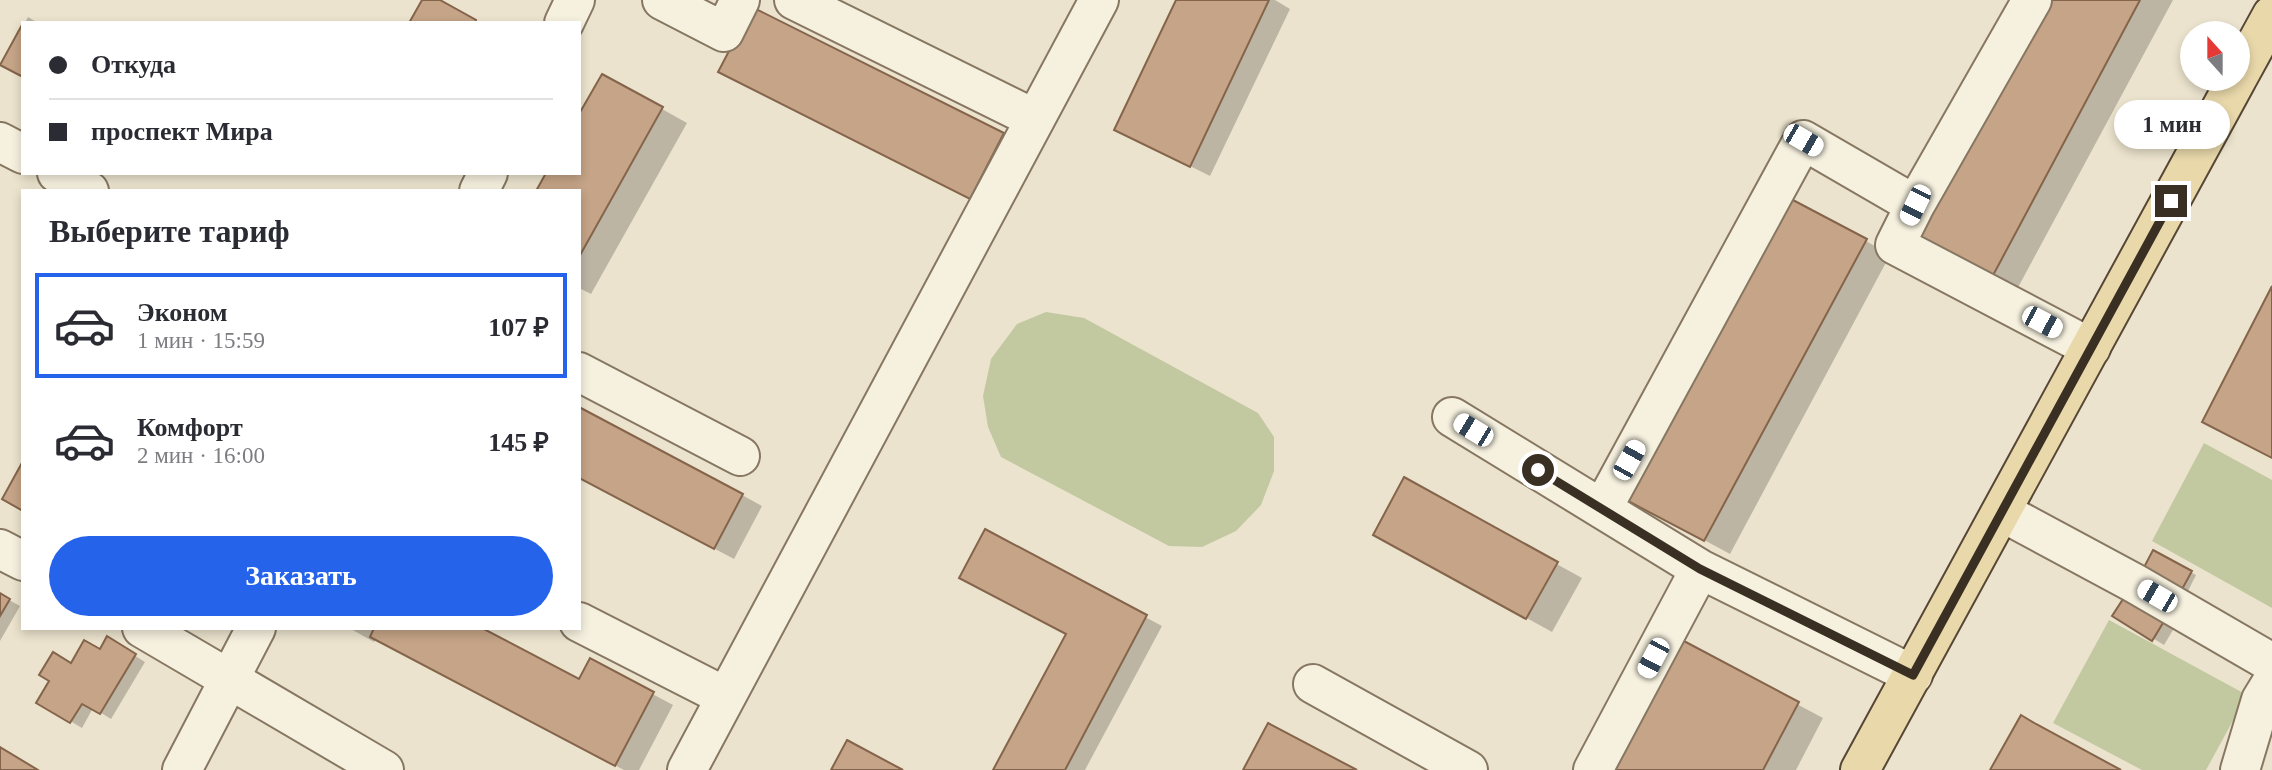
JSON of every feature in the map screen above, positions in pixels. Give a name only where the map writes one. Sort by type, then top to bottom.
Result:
[{"type":"main road","points":[[2250,49],[2264,15]]},
{"type":"main road","points":[[1860,770],[2231,91]]},
{"type":"street","points":[[565,21],[575,0]]},
{"type":"street","points":[[662,0],[724,32],[740,0]]},
{"type":"street","points":[[794,0],[1035,120]]},
{"type":"street","points":[[687,770],[1099,0]]},
{"type":"street","points":[[2032,0],[1895,245],[2091,348]]},
{"type":"street","points":[[1602,509],[1803,140],[1915,205]]},
{"type":"street","points":[[0,142],[21,153]]},
{"type":"street","points":[[61,175],[85,189]]},
{"type":"street","points":[[581,373],[740,456]]},
{"type":"street","points":[[1452,417],[1700,569],[1913,675]]},
{"type":"street","points":[[2002,512],[2134,583],[2272,663]]},
{"type":"street","points":[[0,549],[21,560]]},
{"type":"street","points":[[1593,770],[1700,569]]},
{"type":"street","points":[[581,623],[726,697]]},
{"type":"street","points":[[145,630],[384,770]]},
{"type":"street","points":[[182,770],[255,630]]},
{"type":"street","points":[[2240,770],[2261,700],[2272,682]]},
{"type":"street","points":[[1313,684],[1468,770]]},
{"type":"green space","points":[[1046,312],[1084,318],[1258,413],[1274,437],[1274,471],[1261,505],[1236,531],[1202,547],[1169,546],[1001,457],[988,427],[983,396],[991,359],[1017,324]]},
{"type":"green space","points":[[2204,443],[2272,480],[2272,608],[2152,541]]},
{"type":"green space","points":[[2109,620],[2247,695],[2206,770],[2142,770],[2053,723]]},
{"type":"building","points":[[422,0],[440,0],[476,20],[476,21],[410,21]]},
{"type":"building","points":[[1176,0],[1269,0],[1190,167],[1114,130]]},
{"type":"building","points":[[2043,0],[2140,0],[1990,281],[1914,240]]},
{"type":"building","points":[[752,7],[1004,133],[970,199],[718,72]]},
{"type":"building","points":[[21,27],[21,76],[0,65]]},
{"type":"building","points":[[602,74],[663,107],[581,253],[581,189],[537,189],[545,175],[581,175],[581,111]]},
{"type":"building","points":[[1791,199],[1867,239],[1704,541],[1628,501]]},
{"type":"building","points":[[2272,286],[2272,458],[2202,422]]},
{"type":"building","points":[[581,408],[743,494],[714,549],[581,479]]},
{"type":"building","points":[[21,465],[21,510],[2,499]]},
{"type":"building","points":[[1404,477],[1558,562],[1526,619],[1373,535]]},
{"type":"building","points":[[985,529],[1147,615],[1065,770],[993,770],[1066,634],[959,578]]},
{"type":"building","points":[[2153,550],[2192,571],[2180,593],[2141,573]]},
{"type":"building","points":[[0,593],[10,599],[0,616]]},
{"type":"building","points":[[2127,593],[2166,618],[2152,641],[2112,616]]},
{"type":"building","points":[[373,630],[486,630],[579,679],[590,658],[654,692],[615,766],[370,637]]},
{"type":"building","points":[[107,636],[136,654],[100,714],[82,704],[70,723],[36,703],[49,681],[39,675],[53,652],[71,663],[84,640],[100,649]]},
{"type":"building","points":[[1682,640],[1799,702],[1763,770],[1613,770]]},
{"type":"building","points":[[2021,715],[2036,724],[2121,770],[1990,770]]},
{"type":"building","points":[[1268,723],[1357,770],[1243,770]]},
{"type":"building","points":[[847,740],[903,770],[831,770]]},
{"type":"building","points":[[0,747],[38,770],[0,770]]},
{"type":"route","points":[[1538,470],[1700,569],[1913,675],[2171,201]]}]
